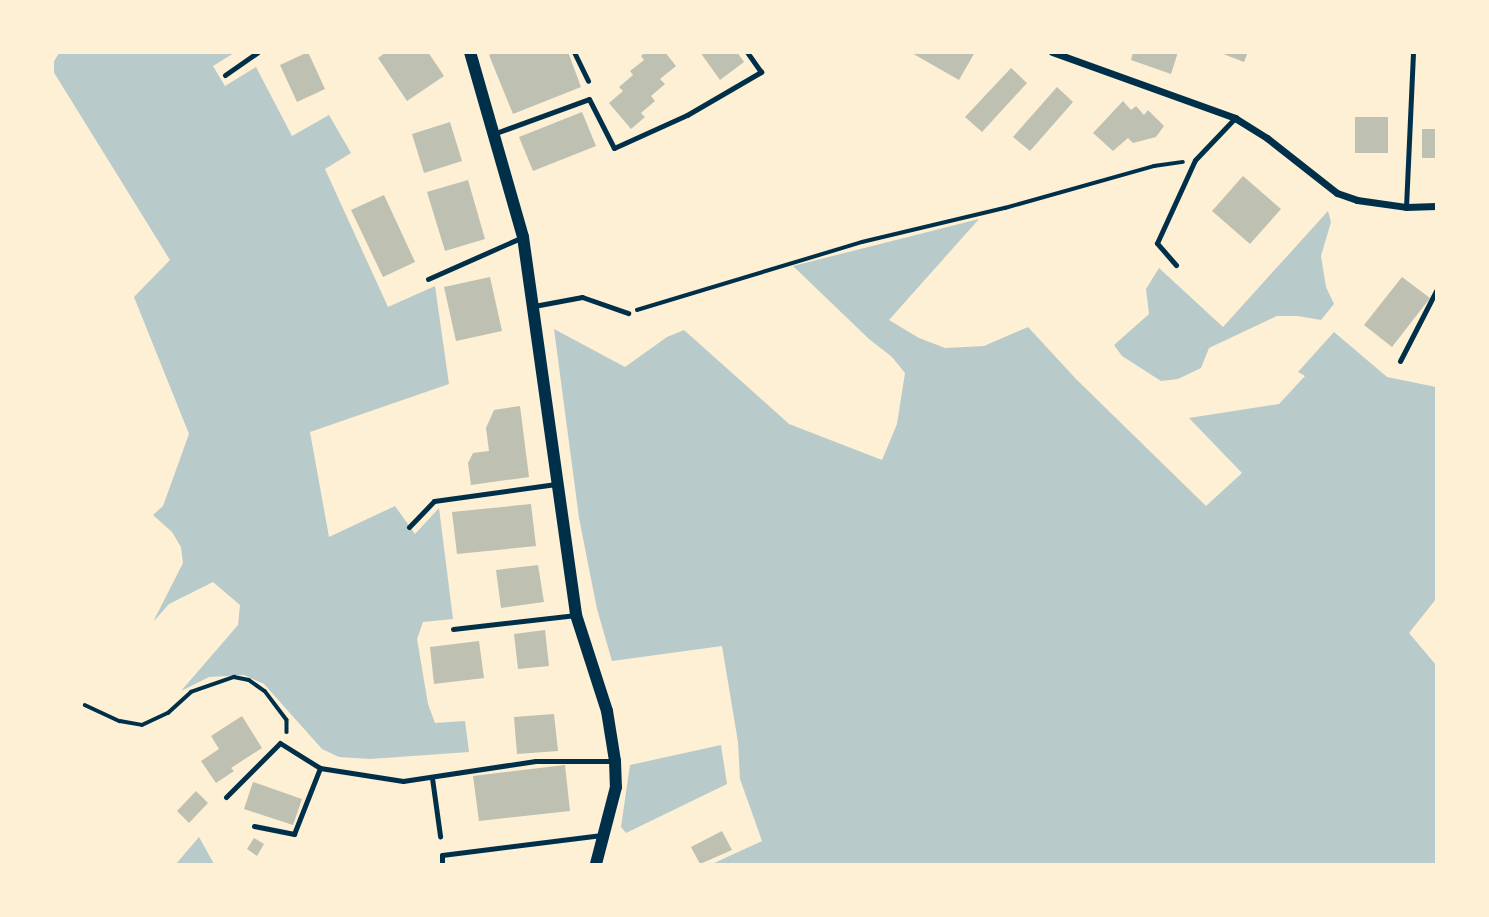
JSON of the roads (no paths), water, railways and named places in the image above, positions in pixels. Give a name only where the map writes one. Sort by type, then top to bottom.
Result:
[{"type":"street","points":[[470,52],[523,237],[576,615],[607,711],[615,761],[616,787],[596,864]]},
{"type":"street","points":[[1052,52],[1235,118],[1267,138],[1337,193],[1357,200],[1406,207],[1437,206]]},
{"type":"lane","points":[[225,75],[258,52]]},
{"type":"lane","points":[[574,52],[588,81]]},
{"type":"lane","points":[[494,134],[589,99],[614,148],[687,115],[761,72],[747,52]]},
{"type":"lane","points":[[1406,207],[1413,52]]},
{"type":"lane","points":[[1176,264],[1157,243],[1195,160],[1235,118]]},
{"type":"lane","points":[[428,279],[523,237]]},
{"type":"lane","points":[[1400,361],[1437,291]]},
{"type":"lane","points":[[534,306],[582,298],[628,313]]},
{"type":"lane","points":[[409,527],[434,501],[559,484]]},
{"type":"lane","points":[[453,629],[576,615]]},
{"type":"lane","points":[[226,797],[280,743],[320,768],[402,781],[536,761],[615,761]]},
{"type":"lane","points":[[254,826],[294,834],[320,768]]},
{"type":"lane","points":[[432,778],[440,836]]},
{"type":"lane","points":[[442,864],[442,855],[605,835]]}]
